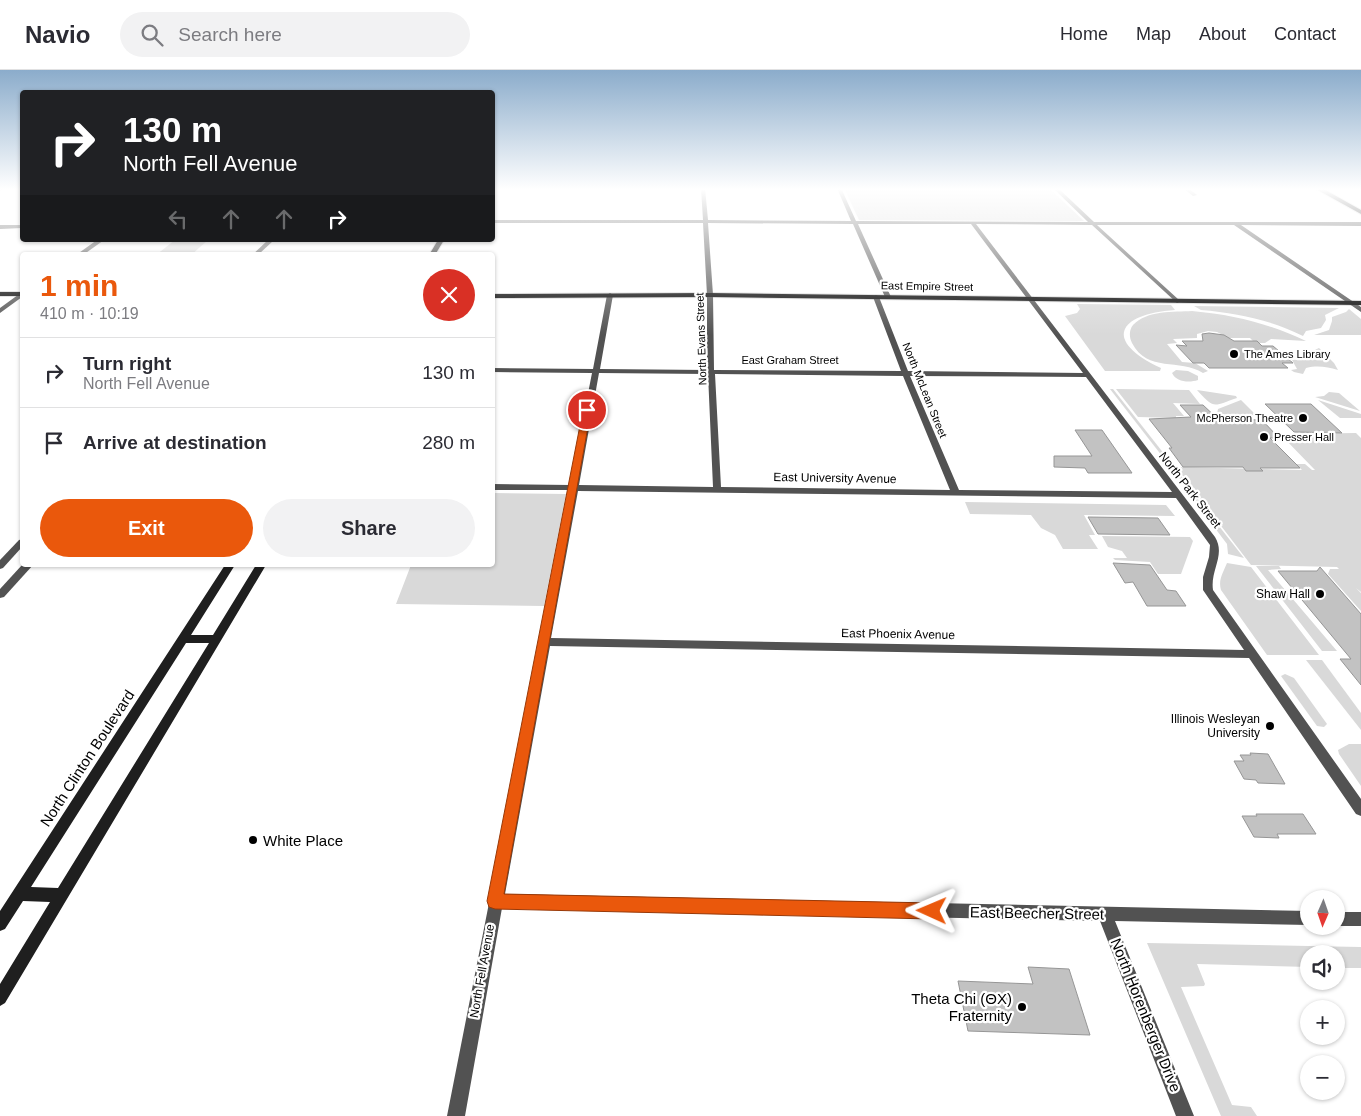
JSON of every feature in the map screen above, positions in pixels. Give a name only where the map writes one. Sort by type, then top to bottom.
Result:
[{"type":"main road","points":[[0,294],[20,294]]},
{"type":"main road","name":"East Empire Street","points":[[495,296],[710,295],[1361,303]]},
{"type":"street","name":"North Evans Street","points":[[705,237],[710,295],[711,371],[717,490]]},
{"type":"street","points":[[862,237],[888,297]]},
{"type":"street","name":"North Park Street","points":[[985,237],[1216,545],[1216,552],[1208,576],[1208,590],[1361,810]]},
{"type":"street","points":[[1107,237],[1177,301]]},
{"type":"street","points":[[1256,237],[1361,310]]},
{"type":"street","points":[[83,252],[98,242]]},
{"type":"street","points":[[258,252],[269,242]]},
{"type":"street","name":"North Fell Avenue","points":[[456,1116],[572,487],[610,295]]},
{"type":"street","points":[[0,311],[20,296]]},
{"type":"street","name":"North McLean Street","points":[[876,297],[955,491]]},
{"type":"street","name":"East Graham Street","points":[[495,370],[1087,374]]},
{"type":"street","name":"East University Avenue","points":[[495,487],[1178,495]]},
{"type":"street","points":[[0,566],[20,544]]},
{"type":"street","points":[[0,595],[26,567]]},
{"type":"street","name":"North Clinton Boulevard","points":[[0,924],[229,567]]},
{"type":"street","points":[[0,998],[260,567]]},
{"type":"street","points":[[183,638],[217,639]]},
{"type":"street","name":"East Phoenix Avenue","points":[[544,642],[1252,654]]},
{"type":"street","points":[[19,894],[62,895]]},
{"type":"street","name":"East Beecher Street","points":[[495,901],[1300,918]]},
{"type":"street","name":"North Horenberger Drive","points":[[1105,915],[1185,1116]]},
{"type":"street","points":[[1345,919],[1361,919]]},
{"type":"shaded area","points":[[172,242],[206,242],[194,252],[160,252]]},
{"type":"shaded area","points":[[1077,304],[1171,305],[1175,310],[1140,317],[1130,323],[1124,330],[1125,339],[1131,348],[1143,358],[1161,368],[1160,371],[1105,371],[1065,316],[1077,313],[1080,309]]},
{"type":"shaded area","points":[[1194,306],[1339,308],[1325,315],[1326,320],[1321,328],[1306,331],[1303,336],[1291,330],[1241,315],[1201,310]]},
{"type":"shaded area","points":[[1349,309],[1361,319],[1361,335],[1314,335],[1329,330],[1332,317]]},
{"type":"shaded area","points":[[1192,311],[1250,321],[1278,329],[1306,341],[1271,339],[1265,343],[1255,343],[1250,338],[1229,338],[1217,332],[1208,331],[1197,334],[1197,338],[1173,339],[1177,343],[1167,344],[1182,362],[1195,363],[1208,371],[1203,373],[1184,366],[1155,362],[1138,352],[1132,343],[1131,329],[1139,320],[1153,314]]},
{"type":"shaded area","points":[[1319,348],[1334,363],[1338,370],[1326,367],[1306,368],[1303,374],[1291,370],[1297,369],[1292,360],[1324,358],[1315,350]]},
{"type":"shaded area","points":[[1176,370],[1188,371],[1198,376],[1198,380],[1180,380],[1172,373]]},
{"type":"shaded area","points":[[1110,389],[1113,389],[1187,483],[1183,483]]},
{"type":"shaded area","points":[[1116,389],[1189,390],[1200,404],[1173,403],[1184,416],[1176,416],[1176,418],[1138,417]]},
{"type":"shaded area","points":[[1197,390],[1236,396],[1237,398],[1215,404],[1207,401]]},
{"type":"shaded area","points":[[1329,392],[1339,393],[1360,411],[1315,397],[1324,396]]},
{"type":"shaded area","points":[[1241,400],[1257,416],[1217,414],[1218,409]]},
{"type":"shaded area","points":[[1318,400],[1361,414],[1361,418],[1340,418]]},
{"type":"shaded area","points":[[1356,433],[1361,438],[1361,592],[1356,588],[1361,593],[1361,611],[1328,574],[1330,569],[1339,569],[1337,567],[1251,565],[1176,467],[1302,470],[1296,464],[1305,464],[1312,470],[1315,470],[1280,434]]},
{"type":"shaded area","points":[[495,493],[566,494],[544,606],[396,604],[410,567],[495,567]]},
{"type":"shaded area","points":[[1197,498],[1244,558],[1228,554],[1227,544],[1193,499]]},
{"type":"shaded area","points":[[965,502],[1166,505],[1175,516],[1084,515],[1095,535],[1089,535],[1098,549],[1063,549],[1055,535],[1041,528],[1031,515],[970,514]]},
{"type":"shaded area","points":[[1102,536],[1190,537],[1193,541],[1181,574],[1158,574],[1150,562],[1115,560],[1113,558],[1127,558],[1122,551],[1108,547]]},
{"type":"shaded area","points":[[1227,563],[1251,567],[1319,655],[1267,655],[1221,590],[1221,580]]},
{"type":"shaded area","points":[[1256,566],[1279,566],[1281,569],[1268,570],[1337,651],[1322,651]]},
{"type":"shaded area","points":[[1306,660],[1322,660],[1361,713],[1361,730]]},
{"type":"shaded area","points":[[1285,674],[1294,678],[1327,724],[1324,727],[1317,726],[1281,676]]},
{"type":"shaded area","points":[[1349,744],[1361,744],[1361,786],[1339,754],[1338,750]]},
{"type":"shaded area","points":[[1147,943],[1300,946],[1300,967],[1197,964],[1205,984],[1204,986],[1181,987],[1232,1105],[1251,1107],[1257,1116],[1221,1116]]},
{"type":"shaded area","points":[[1345,947],[1361,947],[1361,968],[1345,968]]},
{"type":"building","name":"The Ames Library","points":[[1202,334],[1224,335],[1234,341],[1257,341],[1262,346],[1273,346],[1293,363],[1282,363],[1288,368],[1209,368],[1204,363],[1193,363],[1176,345],[1187,346],[1182,341],[1203,341]]},
{"type":"building","name":"McPherson Theatre","points":[[1265,404],[1311,404],[1342,433],[1294,432]]},
{"type":"building","name":"Presser Hall","points":[[1180,405],[1203,405],[1218,419],[1262,420],[1279,438],[1270,438],[1300,468],[1260,468],[1263,471],[1246,471],[1243,467],[1183,467],[1169,448],[1172,448],[1149,419],[1191,417]]},
{"type":"building","points":[[1075,430],[1102,430],[1132,473],[1088,473],[1085,468],[1054,467],[1054,456],[1092,456]]},
{"type":"building","points":[[1088,517],[1158,518],[1170,535],[1098,534]]},
{"type":"building","points":[[1113,563],[1150,565],[1167,590],[1176,591],[1186,606],[1147,606],[1133,582],[1125,583]]},
{"type":"building","name":"Shaw Hall","points":[[1320,567],[1361,614],[1361,685],[1340,659],[1351,659],[1278,571],[1317,571]]},
{"type":"building","points":[[1250,753],[1268,754],[1285,784],[1258,783],[1256,780],[1244,779],[1234,761],[1244,761],[1240,755],[1251,755]]},
{"type":"building","points":[[1256,814],[1303,814],[1316,834],[1277,834],[1279,838],[1254,837],[1242,816],[1257,816]]},
{"type":"building","name":"Theta Chi (ΘΧ) Fraternity","points":[[1028,967],[1069,969],[1090,1035],[968,1031],[958,981],[1033,984]]},
{"type":"place","name":"The Ames Library","points":[[1234,354]]},
{"type":"place","name":"McPherson Theatre","points":[[1303,418]]},
{"type":"place","name":"Presser Hall","points":[[1264,437]]},
{"type":"place","name":"Shaw Hall","points":[[1320,594]]},
{"type":"place","name":"Illinois Wesleyan University","points":[[1270,726]]},
{"type":"place","name":"White Place","points":[[253,840]]},
{"type":"place","name":"Theta Chi (ΘΧ) Fraternity","points":[[1022,1007]]},
{"type":"route","points":[[587,410],[495,901],[932,911]]}]
